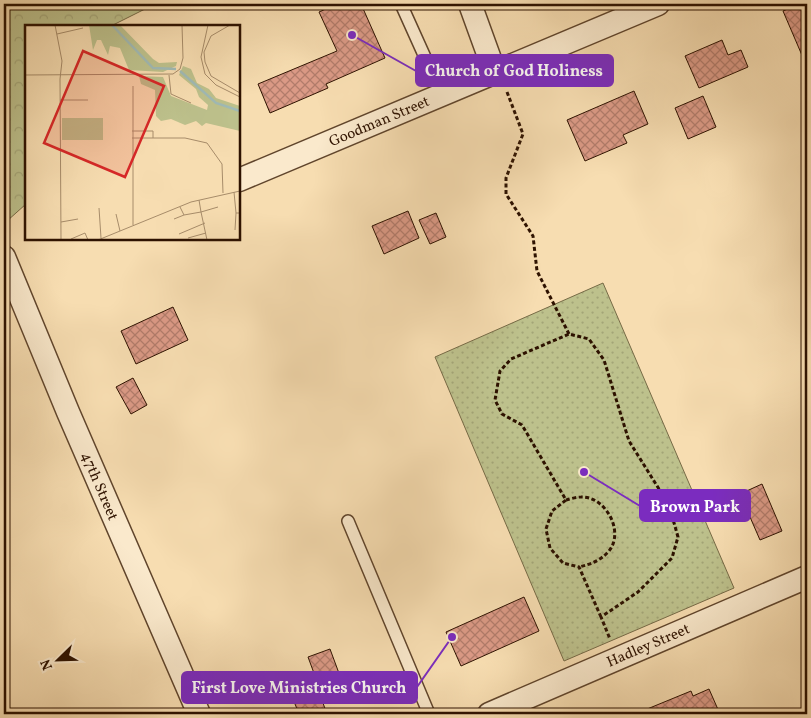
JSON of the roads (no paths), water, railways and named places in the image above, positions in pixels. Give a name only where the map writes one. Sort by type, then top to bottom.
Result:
[{"type":"street","points":[[470,4],[497,72]]},
{"type":"street","name":"Goodman Street","points":[[240,180],[658,4]]},
{"type":"street","name":"47th Street","points":[[4,257],[68,412],[199,714]]},
{"type":"street","name":"Hadley Street","points":[[489,714],[807,577]]},
{"type":"lane","points":[[401,4],[442,95]]},
{"type":"lane","points":[[348,521],[429,714]]},
{"type":"place","name":"Church of God Holiness","points":[[352,35]]},
{"type":"place","name":"Brown Park","points":[[584,472]]},
{"type":"place","name":"First Love Ministries Church","points":[[452,637]]}]
